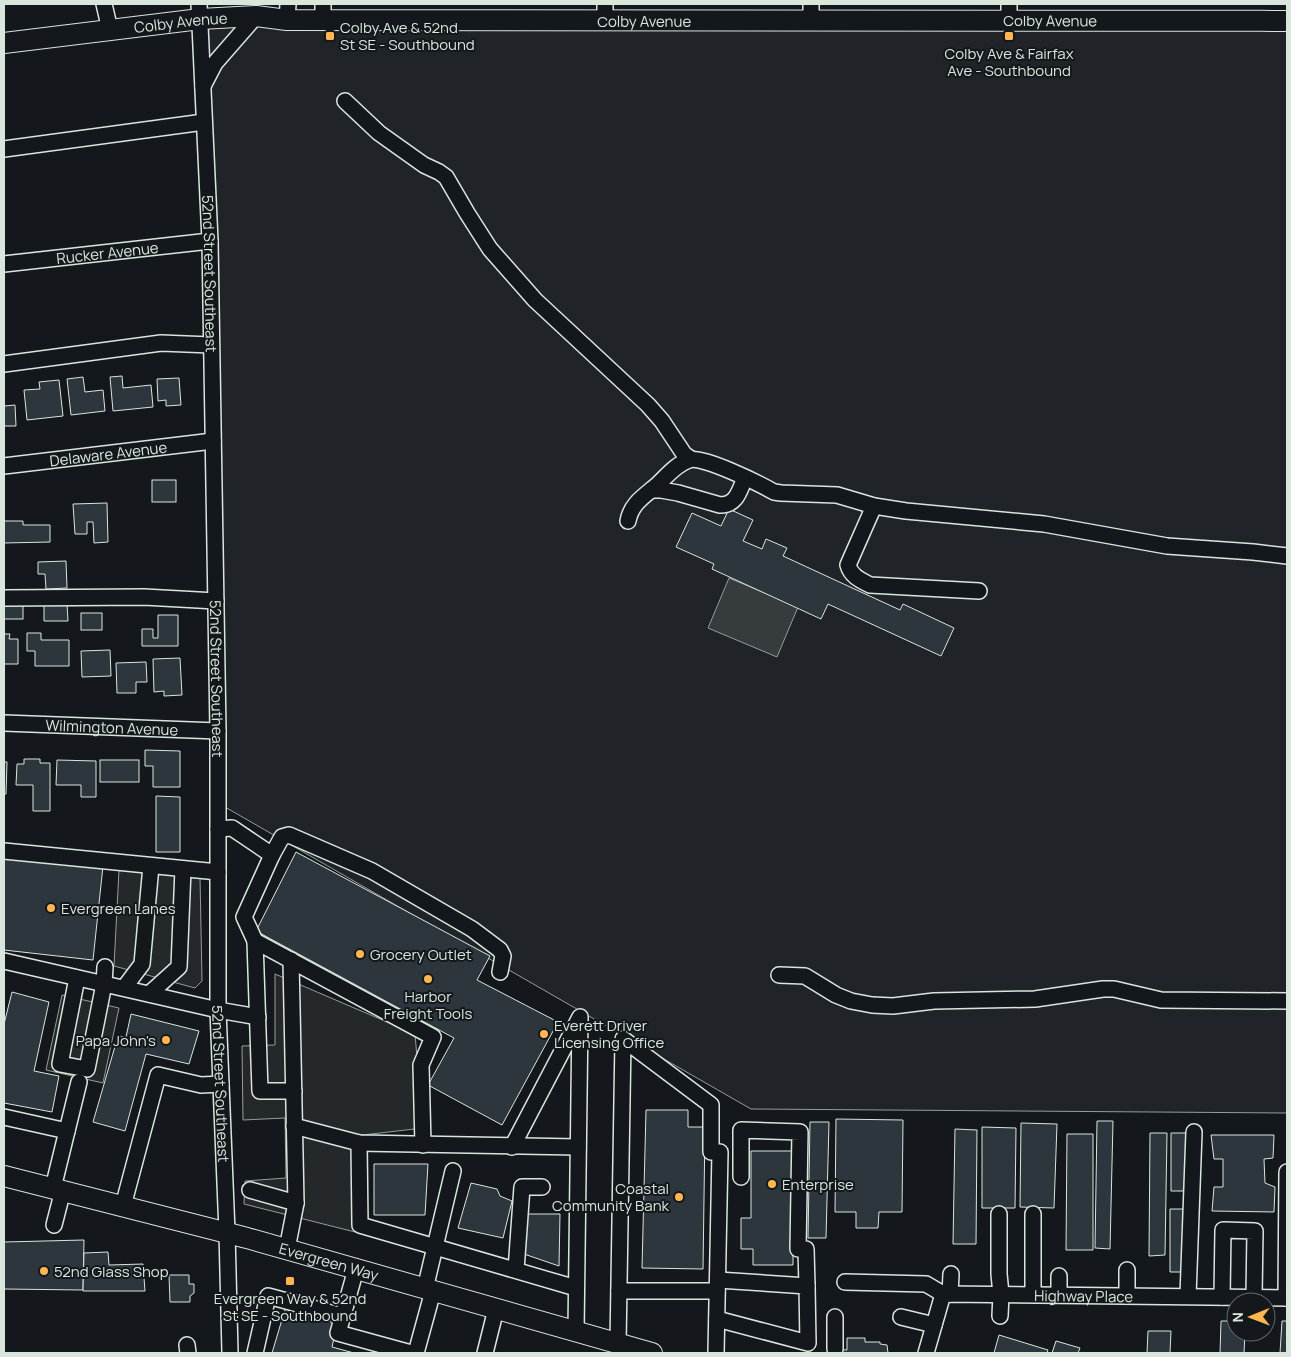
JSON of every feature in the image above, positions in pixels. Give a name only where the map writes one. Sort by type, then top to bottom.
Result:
[{"type":"main road","name":"Colby Avenue","points":[[4,43],[110,30],[199,11],[256,16],[288,12],[1009,11],[1287,21]]},
{"type":"main road","name":"Evergreen Way","points":[[4,1176],[227,1232],[576,1332],[620,1347],[652,1353]]},
{"type":"street","points":[[104,4],[110,30]]},
{"type":"street","name":"52nd Street Southeast","points":[[199,11],[210,241],[218,731],[218,1010],[230,1353]]},
{"type":"street","points":[[202,87],[215,63],[256,16]]},
{"type":"street","points":[[345,101],[379,133],[424,165],[446,177],[490,249],[509,271],[535,300],[648,405],[662,421],[684,454],[691,459]]},
{"type":"street","points":[[4,150],[204,122]]},
{"type":"street","name":"Rucker Avenue","points":[[4,264],[210,241]]},
{"type":"street","points":[[4,364],[161,343],[211,345]]},
{"type":"street","name":"Delaware Avenue","points":[[4,466],[213,441]]},
{"type":"street","points":[[628,521],[637,501],[681,463],[691,459],[701,460],[774,492],[837,495],[874,506],[906,511],[1044,524],[1167,546],[1287,556]]},
{"type":"street","points":[[651,490],[661,490],[726,505],[731,504],[734,500],[745,478]]},
{"type":"street","points":[[874,506],[848,565],[850,571],[860,580],[870,585],[979,591]]},
{"type":"street","points":[[4,598],[144,597],[216,601]]},
{"type":"street","name":"Wilmington Avenue","points":[[4,723],[218,731]]},
{"type":"street","points":[[218,828],[232,828],[272,855]]},
{"type":"street","points":[[294,1091],[260,1092],[255,941],[244,917],[282,837],[289,835],[372,871],[472,929],[500,950],[503,956],[500,972]]},
{"type":"street","points":[[4,851],[218,872]]},
{"type":"street","points":[[124,988],[142,964],[151,866]]},
{"type":"street","points":[[150,994],[179,967],[183,870]]},
{"type":"street","points":[[255,941],[433,1037],[421,1065],[423,1145]]},
{"type":"street","points":[[287,1249],[296,1203],[291,960]]},
{"type":"street","points":[[4,961],[218,1010],[258,1017]]},
{"type":"street","points":[[77,978],[60,1064],[87,1069],[104,984],[105,967]]},
{"type":"street","points":[[779,975],[805,976],[836,995],[851,1001],[872,1005],[893,1006],[934,1001],[1035,999],[1103,989],[1114,989],[1161,1000],[1287,1001]]},
{"type":"street","points":[[512,1147],[580,1017],[576,1332]]},
{"type":"street","points":[[620,1347],[619,1291],[623,1039],[711,1105],[711,1152],[720,1152],[716,1353]]},
{"type":"street","points":[[122,1206],[158,1074],[201,1084],[221,1084]]},
{"type":"street","points":[[54,1225],[67,1131],[79,1082]]},
{"type":"street","points":[[4,1117],[67,1131]]},
{"type":"street","points":[[294,1126],[359,1143],[578,1147]]},
{"type":"street","points":[[717,1319],[808,1343],[806,1249],[798,1249],[800,1132],[741,1130],[740,1177]]},
{"type":"street","points":[[1188,1296],[1194,1132]]},
{"type":"street","points":[[359,1143],[360,1225],[576,1288]]},
{"type":"street","points":[[416,1353],[429,1290],[435,1246],[453,1171]]},
{"type":"street","points":[[1286,1298],[1287,1172]]},
{"type":"street","points":[[516,1270],[522,1187],[542,1187]]},
{"type":"street","points":[[250,1190],[296,1203]]},
{"type":"street","points":[[999,1214],[1000,1316]]},
{"type":"street","points":[[1033,1214],[1033,1294]]},
{"type":"street","points":[[1222,1297],[1223,1230],[1255,1231],[1259,1292]]},
{"type":"street","points":[[356,1269],[338,1333],[411,1353]]},
{"type":"street","points":[[1127,1270],[1127,1296]]},
{"type":"street","points":[[926,1353],[951,1274]]},
{"type":"street","points":[[1059,1276],[1059,1294]]},
{"type":"street","points":[[845,1282],[926,1284],[946,1294]]},
{"type":"street","points":[[619,1291],[718,1286],[807,1286]]},
{"type":"street","name":"Highway Place","points":[[946,1294],[1226,1297]]},
{"type":"street","points":[[255,1353],[268,1296],[342,1316]]},
{"type":"street","points":[[485,1353],[496,1309]]},
{"type":"street","points":[[835,1317],[835,1349]]},
{"type":"street","points":[[901,1317],[934,1325]]},
{"type":"shaded area","points":[[200,19],[1287,21],[1287,1113],[751,1109],[218,803]]},
{"type":"shaded area","points":[[729,578],[798,607],[777,657],[708,628]]},
{"type":"shaded area","points":[[119,870],[200,877],[202,981],[195,988],[114,966]]},
{"type":"shaded area","points":[[275,974],[415,1034],[423,1128],[354,1136],[355,1232],[244,1204],[245,1181],[286,1178],[285,1118],[243,1120],[242,1046],[275,1045]]},
{"type":"shaded area","points":[[62,995],[119,1008],[103,1083],[46,1070]]},
{"type":"building","points":[[122,376],[123,388],[151,385],[153,407],[113,411],[110,377]]},
{"type":"building","points":[[83,377],[85,392],[103,390],[105,411],[71,415],[67,379]]},
{"type":"building","points":[[179,378],[181,405],[166,406],[166,400],[158,401],[157,379]]},
{"type":"building","points":[[59,380],[63,416],[27,420],[24,390],[40,389],[39,382]]},
{"type":"building","points":[[15,405],[16,426],[4,426],[4,406]]},
{"type":"building","points":[[152,480],[176,480],[176,502],[152,502]]},
{"type":"building","points":[[107,503],[108,542],[94,543],[93,522],[87,522],[87,534],[75,534],[73,504]]},
{"type":"building","points":[[729,509],[753,520],[743,541],[762,549],[766,539],[787,548],[783,556],[900,610],[903,604],[954,628],[941,656],[828,604],[821,619],[712,569],[714,564],[676,547],[692,513],[721,526]]},
{"type":"building","points":[[4,521],[23,521],[23,525],[50,525],[50,542],[4,543]]},
{"type":"building","points":[[66,561],[67,588],[46,589],[45,574],[38,574],[38,562]]},
{"type":"building","points":[[4,603],[23,603],[23,619],[4,619]]},
{"type":"building","points":[[67,604],[68,621],[44,621],[44,605]]},
{"type":"building","points":[[81,613],[102,613],[102,630],[81,630]]},
{"type":"building","points":[[158,615],[178,615],[178,646],[142,646],[142,629],[153,629],[153,638],[158,638]]},
{"type":"building","points":[[27,633],[41,633],[41,640],[69,640],[69,666],[35,666],[35,651],[27,651]]},
{"type":"building","points":[[4,634],[10,634],[9,639],[18,639],[18,664],[4,664]]},
{"type":"building","points":[[110,650],[111,676],[82,677],[81,651]]},
{"type":"building","points":[[180,658],[182,695],[164,696],[164,691],[154,692],[153,659]]},
{"type":"building","points":[[146,662],[147,682],[136,682],[136,693],[117,693],[116,663]]},
{"type":"building","points":[[145,750],[180,751],[180,787],[153,787],[153,766],[145,766]]},
{"type":"building","points":[[24,759],[40,759],[40,763],[50,763],[50,811],[33,811],[33,785],[16,785],[17,764],[24,764]]},
{"type":"building","points":[[57,760],[96,761],[96,797],[81,797],[81,785],[56,785]]},
{"type":"building","points":[[100,760],[139,760],[139,782],[100,782]]},
{"type":"building","points":[[4,762],[7,762],[6,794],[4,794]]},
{"type":"building","points":[[156,796],[180,797],[180,852],[156,852]]},
{"type":"building","points":[[296,852],[490,956],[477,980],[558,1022],[502,1125],[428,1085],[454,1038],[256,931]]},
{"type":"building","name":"Evergreen Lanes","points":[[4,855],[103,866],[93,960],[4,950]]},
{"type":"building","points":[[12,992],[49,1002],[34,1071],[59,1076],[52,1112],[4,1103],[4,1024]]},
{"type":"building","points":[[131,1014],[199,1031],[189,1064],[146,1054],[125,1131],[93,1122],[118,1036],[126,1037]]},
{"type":"building","points":[[646,1110],[688,1110],[688,1127],[705,1127],[703,1269],[642,1268]]},
{"type":"building","points":[[836,1119],[903,1120],[902,1212],[879,1212],[878,1228],[856,1228],[856,1212],[835,1212]]},
{"type":"building","points":[[1097,1121],[1113,1121],[1110,1249],[1095,1248]]},
{"type":"building","points":[[810,1122],[829,1122],[826,1238],[808,1238]]},
{"type":"building","points":[[1021,1123],[1057,1124],[1054,1208],[1020,1207]]},
{"type":"building","points":[[982,1127],[1016,1128],[1015,1208],[982,1208]]},
{"type":"building","points":[[955,1129],[977,1130],[976,1244],[953,1244]]},
{"type":"building","points":[[1150,1133],[1167,1133],[1165,1255],[1149,1256]]},
{"type":"building","points":[[1171,1133],[1189,1133],[1188,1191],[1171,1191]]},
{"type":"building","points":[[1067,1134],[1093,1134],[1093,1250],[1066,1250]]},
{"type":"building","points":[[1211,1135],[1274,1135],[1273,1158],[1264,1159],[1265,1183],[1275,1187],[1274,1212],[1212,1211],[1214,1187],[1223,1187],[1223,1159],[1214,1159]]},
{"type":"building","name":"Enterprise","points":[[751,1151],[793,1151],[793,1265],[753,1265],[753,1249],[741,1249],[741,1218],[751,1218]]},
{"type":"building","points":[[374,1164],[428,1164],[425,1215],[374,1215]]},
{"type":"building","points":[[471,1183],[497,1189],[500,1196],[512,1201],[503,1238],[458,1228]]},
{"type":"building","points":[[1170,1209],[1187,1209],[1186,1272],[1170,1272]]},
{"type":"building","points":[[525,1214],[560,1214],[559,1266],[524,1254]]},
{"type":"building","name":"52nd Glass Shop","points":[[84,1240],[83,1290],[4,1289],[4,1242]]},
{"type":"building","points":[[108,1252],[109,1265],[143,1264],[145,1291],[83,1291],[84,1253]]},
{"type":"building","points":[[169,1275],[189,1275],[189,1284],[194,1284],[194,1293],[190,1296],[190,1302],[170,1302]]},
{"type":"building","points":[[286,1306],[338,1320],[332,1347],[354,1353],[272,1353]]},
{"type":"building","points":[[1221,1321],[1226,1321],[1226,1342],[1245,1342],[1244,1353],[1220,1353]]},
{"type":"building","points":[[1282,1321],[1287,1321],[1287,1353],[1280,1353]]},
{"type":"building","points":[[1148,1331],[1171,1331],[1170,1353],[1147,1353]]},
{"type":"building","points":[[999,1335],[1048,1350],[1047,1353],[994,1353]]},
{"type":"building","points":[[847,1338],[865,1338],[865,1342],[880,1342],[880,1344],[887,1345],[888,1353],[831,1353],[831,1349],[847,1350]]},
{"type":"building","points":[[1056,1341],[1080,1348],[1078,1353],[1052,1353]]},
{"type":"place","name":"Colby Ave & 52nd St SE - Southbound","points":[[330,36]]},
{"type":"place","name":"Colby Ave & Fairfax Ave - Southbound","points":[[1009,36]]},
{"type":"place","name":"Evergreen Lanes","points":[[51,908]]},
{"type":"place","name":"Grocery Outlet","points":[[360,954]]},
{"type":"place","name":"Harbor Freight Tools","points":[[428,979]]},
{"type":"place","name":"Everett Driver Licensing Office","points":[[544,1034]]},
{"type":"place","name":"Papa John's","points":[[166,1040]]},
{"type":"place","name":"Enterprise","points":[[772,1184]]},
{"type":"place","name":"Coastal Community Bank","points":[[679,1197]]},
{"type":"place","name":"52nd Glass Shop","points":[[44,1271]]},
{"type":"place","name":"Evergreen Way & 52nd St SE - Southbound","points":[[290,1281]]}]
